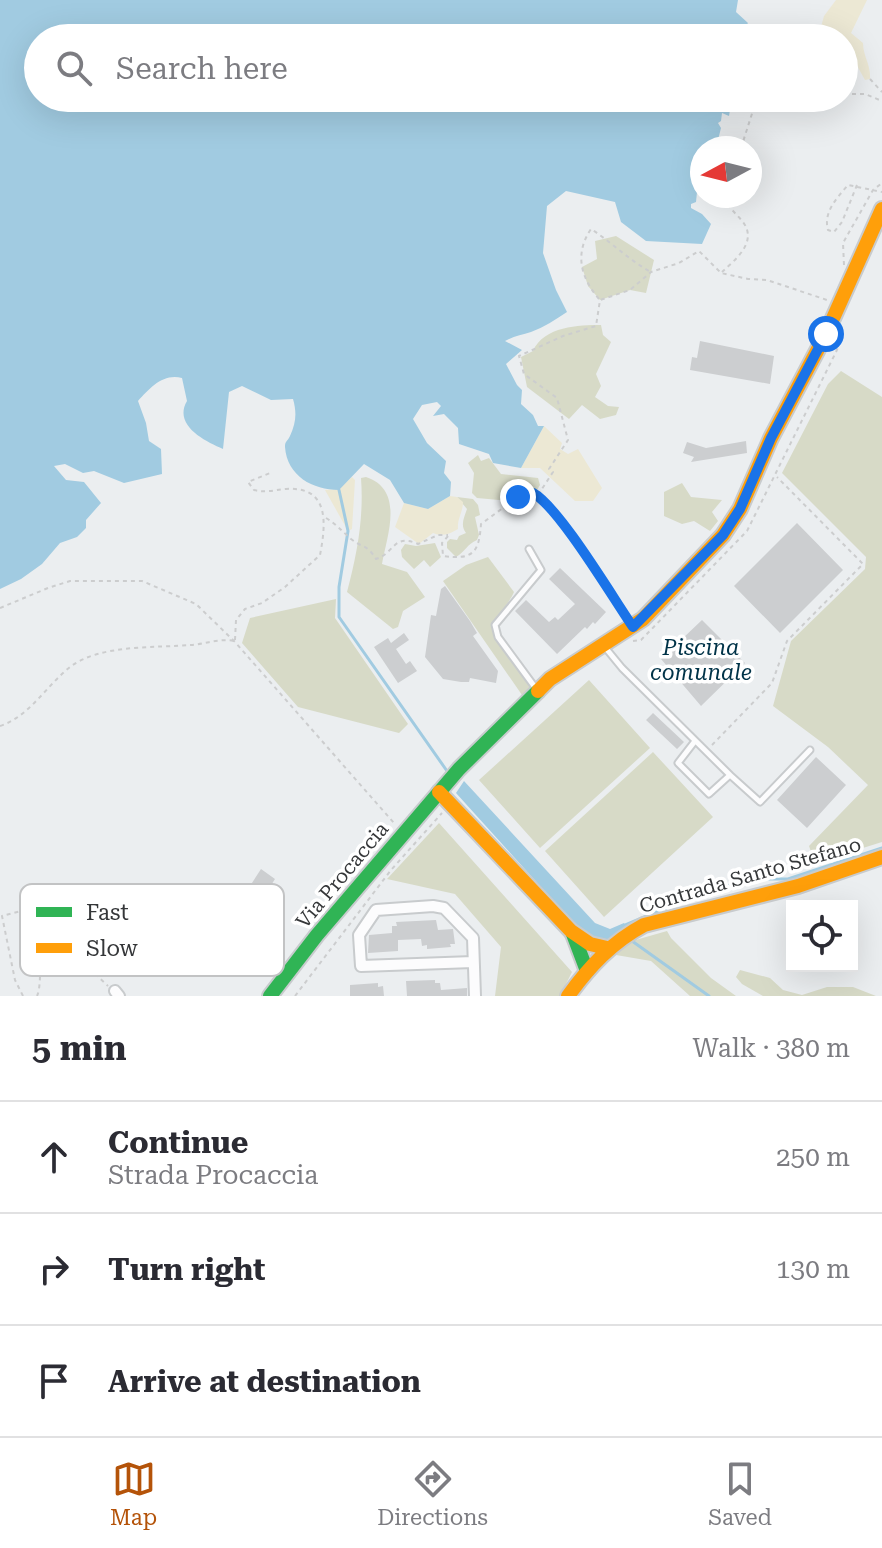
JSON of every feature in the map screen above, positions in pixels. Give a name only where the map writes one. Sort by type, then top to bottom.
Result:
[{"type":"street","name":"Via Procaccia","points":[[270,996],[459,769],[537,691],[574,662],[633,627],[723,535],[740,509],[882,209]]},
{"type":"street","points":[[443,787],[571,931],[590,944],[610,946]]},
{"type":"street","name":"Contrada Santo Stefano","points":[[568,996],[610,946],[629,932],[663,919],[798,886],[882,857]]},
{"type":"street","points":[[473,962],[361,966],[359,935],[376,910],[444,908],[473,938],[475,996]]},
{"type":"street","points":[[571,931],[587,971]]},
{"type":"lane","points":[[529,549],[541,570],[495,625],[498,637],[537,691]]},
{"type":"lane","points":[[604,645],[622,668],[760,802],[810,750]]},
{"type":"lane","points":[[695,741],[678,763],[709,794],[730,775]]},
{"type":"path","points":[[870,79],[882,92]]},
{"type":"path","points":[[858,94],[882,101]]},
{"type":"path","points":[[745,136],[753,112]]},
{"type":"path","points":[[845,267],[843,243],[876,185],[882,183]]},
{"type":"path","points":[[857,185],[842,222],[834,232],[828,230],[826,221],[833,203],[848,185],[857,185],[882,192]]},
{"type":"path","points":[[721,273],[741,255],[748,239],[743,221],[731,208]]},
{"type":"path","points":[[538,495],[551,477],[553,472],[549,469],[568,440],[557,398],[524,374],[519,356],[552,340],[596,326],[600,300],[583,275],[581,247],[591,229],[627,259],[651,272]]},
{"type":"path","points":[[600,300],[630,290],[651,272],[679,263],[699,251],[721,273],[767,280],[839,304]]},
{"type":"path","points":[[235,642],[236,620],[245,609],[262,603],[285,587],[320,555],[325,518],[318,499],[300,489],[269,493],[254,490],[248,482],[270,473]]},
{"type":"path","points":[[706,752],[772,683],[787,641],[863,564],[776,476]]},
{"type":"path","points":[[325,518],[341,527],[353,540],[369,548],[376,559],[398,542],[406,540],[418,544],[448,534],[443,539],[443,556],[465,558],[477,547],[481,524],[518,497],[533,493],[557,518],[633,627]]},
{"type":"path","points":[[0,608],[70,581],[142,581],[196,604],[235,642],[403,833]]},
{"type":"path","points":[[0,726],[15,721],[70,667],[85,658],[134,648],[194,645],[226,639],[235,642]]},
{"type":"path","points":[[295,996],[391,870],[443,812]]},
{"type":"path","points":[[20,911],[2,916],[15,980],[23,996]]},
{"type":"path","points":[[37,996],[39,976]]},
{"type":"path","points":[[98,976],[117,994]]},
{"type":"green space","points":[[616,236],[654,260],[646,293],[630,290],[600,300],[588,286],[582,267],[597,259],[595,241]]},
{"type":"green space","points":[[601,325],[603,335],[611,342],[596,374],[601,386],[595,397],[608,406],[619,407],[616,415],[600,419],[582,405],[569,419],[527,387],[521,357],[533,351],[545,336],[554,332]]},
{"type":"green space","points":[[841,371],[882,397],[882,842],[815,863],[809,846],[868,785],[828,747],[773,706],[791,641],[865,569],[866,557],[782,473],[828,384]]},
{"type":"green space","points":[[478,455],[481,461],[489,458],[501,474],[538,478],[540,485],[537,490],[518,494],[510,501],[477,498],[472,493],[474,473],[468,463]]},
{"type":"green space","points":[[361,478],[378,483],[390,503],[382,564],[407,572],[425,597],[403,611],[398,627],[393,629],[347,592],[359,536]]},
{"type":"green space","points":[[682,483],[691,497],[722,500],[712,512],[718,521],[710,531],[694,521],[682,524],[664,516],[664,492]]},
{"type":"green space","points":[[457,497],[473,499],[480,515],[475,517],[479,535],[477,540],[456,557],[447,548],[447,542],[457,540],[466,533],[463,524],[467,509]]},
{"type":"green space","points":[[435,543],[441,557],[430,567],[424,560],[414,569],[402,557],[401,550],[405,544]]},
{"type":"green space","points":[[488,557],[514,592],[492,630],[531,687],[522,695],[443,581],[466,565]]},
{"type":"green space","points":[[336,599],[335,618],[408,724],[399,733],[298,707],[242,643],[250,618]]},
{"type":"green space","points":[[589,680],[650,748],[540,848],[479,780]]},
{"type":"green space","points":[[653,752],[713,817],[604,917],[545,851]]},
{"type":"green space","points":[[439,823],[572,972],[560,996],[495,996],[501,947],[455,894],[387,879]]},
{"type":"green space","points":[[667,931],[711,978],[736,996],[690,996],[651,961],[616,955],[632,941]]},
{"type":"green space","points":[[740,970],[770,978],[783,990],[802,995],[827,987],[853,987],[876,996],[763,996],[742,984],[736,977]]},
{"type":"sand","points":[[836,0],[867,0],[855,24],[822,24]]},
{"type":"sand","points":[[858,39],[863,43],[869,69],[870,79],[865,80],[858,67]]},
{"type":"sand","points":[[544,426],[562,443],[560,449],[568,454],[578,449],[602,488],[593,501],[575,501],[540,468],[521,468]]},
{"type":"sand","points":[[352,477],[355,480],[352,529],[348,531],[325,490],[339,489]]},
{"type":"sand","points":[[450,496],[463,502],[455,531],[443,535],[433,533],[419,544],[395,527],[404,503],[428,509]]},
{"type":"water","points":[[0,0],[738,0],[736,12],[747,24],[24,24],[24,112],[730,112],[729,116],[722,113],[718,123],[721,128],[719,136],[690,136],[690,208],[702,214],[711,224],[702,244],[646,241],[621,222],[615,202],[566,191],[547,206],[543,253],[567,312],[540,328],[505,341],[522,350],[506,364],[522,390],[521,404],[533,415],[538,426],[544,426],[521,468],[493,463],[489,454],[459,444],[458,428],[444,414],[433,416],[441,406],[437,402],[422,405],[413,419],[427,443],[446,461],[444,473],[451,482],[450,496],[428,509],[404,503],[390,480],[364,464],[339,490],[320,487],[296,473],[287,457],[285,444],[295,418],[293,399],[271,400],[242,386],[229,392],[223,449],[207,442],[187,425],[184,410],[187,401],[182,378],[169,378],[157,383],[138,401],[149,441],[161,449],[162,474],[124,483],[94,471],[83,473],[65,464],[54,466],[66,480],[84,482],[101,503],[86,520],[86,528],[77,537],[60,543],[42,564],[0,589]]},
{"type":"water","points":[[464,781],[595,923],[610,929],[624,923],[628,929],[609,942],[586,937],[456,793]]},
{"type":"building","points":[[700,341],[774,356],[770,384],[690,370],[692,357],[697,358]]},
{"type":"building","points":[[746,441],[747,453],[691,462],[694,457],[683,453],[687,442],[706,448]]},
{"type":"building","points":[[797,523],[843,570],[780,633],[734,586]]},
{"type":"building","points":[[560,568],[606,612],[557,654],[515,611],[526,600],[549,622],[555,617],[558,620],[575,604],[549,579]]},
{"type":"building","points":[[445,586],[477,633],[473,636],[498,671],[496,683],[470,678],[469,682],[443,679],[425,657],[431,615],[436,616],[441,589]]},
{"type":"building","name":"Piscina comunale","points":[[702,620],[745,663],[701,706],[661,659]]},
{"type":"building","points":[[404,633],[409,640],[396,649],[406,664],[410,661],[417,671],[398,683],[374,647],[388,638],[391,643]]},
{"type":"building","points":[[653,713],[684,742],[677,749],[646,720]]},
{"type":"building","points":[[816,757],[846,785],[807,828],[777,800]]},
{"type":"building","points":[[261,869],[275,879],[272,884],[251,884]]},
{"type":"building","points":[[436,920],[438,930],[453,929],[455,944],[450,944],[451,947],[427,949],[427,945],[422,946],[421,939],[398,940],[398,951],[368,953],[369,935],[392,933],[396,922]]},
{"type":"building","points":[[435,980],[435,983],[440,983],[441,990],[467,988],[467,996],[407,996],[406,981]]},
{"type":"building","points":[[378,983],[378,987],[383,986],[384,996],[350,996],[350,985]]},
{"type":"waterway","points":[[339,490],[348,531],[339,587],[339,617],[447,771]]},
{"type":"waterway","points":[[623,926],[677,903],[729,886],[753,879],[788,879],[882,848]]},
{"type":"waterway","points":[[632,941],[709,996]]},
{"type":"traffic: fast","points":[[270,996],[317,935],[459,769],[538,691]]},
{"type":"traffic: fast","points":[[573,934],[587,971]]},
{"type":"traffic: slow","points":[[538,691],[550,679],[643,619],[723,535],[740,509],[771,438],[826,334],[882,209]]},
{"type":"traffic: slow","points":[[439,792],[571,931],[590,944],[607,948]]},
{"type":"traffic: slow","points":[[568,996],[602,956],[644,925],[798,886],[882,857]]},
{"type":"route","points":[[518,497],[533,493],[538,495],[633,627],[723,535],[740,509],[771,438],[826,334]]}]
